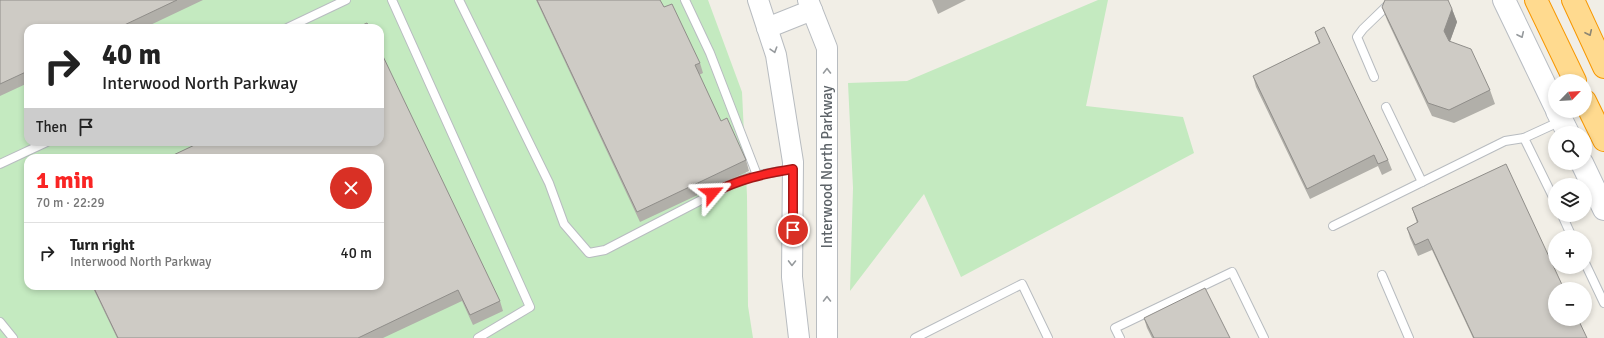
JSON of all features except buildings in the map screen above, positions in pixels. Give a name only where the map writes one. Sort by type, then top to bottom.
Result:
[{"type":"highway","points":[[1573,0],[1604,67]]},
{"type":"highway","points":[[1540,8],[1572,74]]},
{"type":"highway","points":[[1592,115],[1604,140]]},
{"type":"main road","points":[[1504,0],[1548,91]]},
{"type":"main road","points":[[1585,170],[1604,209]]},
{"type":"street","points":[[758,0],[776,55],[793,169],[792,277],[799,338]]},
{"type":"street","points":[[767,28],[810,5]]},
{"type":"street","name":"Interwood North Parkway","points":[[810,5],[826,48],[827,338]]},
{"type":"lane","points":[[295,24],[346,0]]},
{"type":"lane","points":[[392,0],[530,308],[478,338]]},
{"type":"lane","points":[[459,0],[549,183],[564,224],[589,253],[605,250],[701,198],[734,182],[757,175],[793,169]]},
{"type":"lane","points":[[685,0],[710,54],[757,175]]},
{"type":"lane","points":[[1374,77],[1357,37],[1371,20],[1393,0]]},
{"type":"lane","points":[[1386,107],[1422,182]]},
{"type":"lane","points":[[1333,226],[1505,141],[1524,138],[1561,118]]},
{"type":"lane","points":[[1524,138],[1548,187]]},
{"type":"lane","points":[[0,164],[38,146]]},
{"type":"lane","points":[[1120,338],[1115,328],[1232,272],[1264,338]]},
{"type":"lane","points":[[1590,274],[1604,303]]},
{"type":"lane","points":[[1382,275],[1409,338]]},
{"type":"lane","points":[[915,338],[1022,284],[1048,338]]},
{"type":"lane","points":[[0,322],[13,338]]},
{"type":"green space","points":[[0,0],[708,0],[742,92],[747,196],[748,306],[753,338],[345,338],[377,290],[384,290],[384,154],[24,154],[24,290],[298,290],[184,338],[0,338]]},
{"type":"green space","points":[[1098,0],[1108,0],[1086,106],[1183,117],[1194,153],[961,277],[924,194],[850,291],[853,188],[848,83],[907,81]]},
{"type":"route","points":[[712,193],[734,182],[753,176],[793,169],[793,230]]}]
